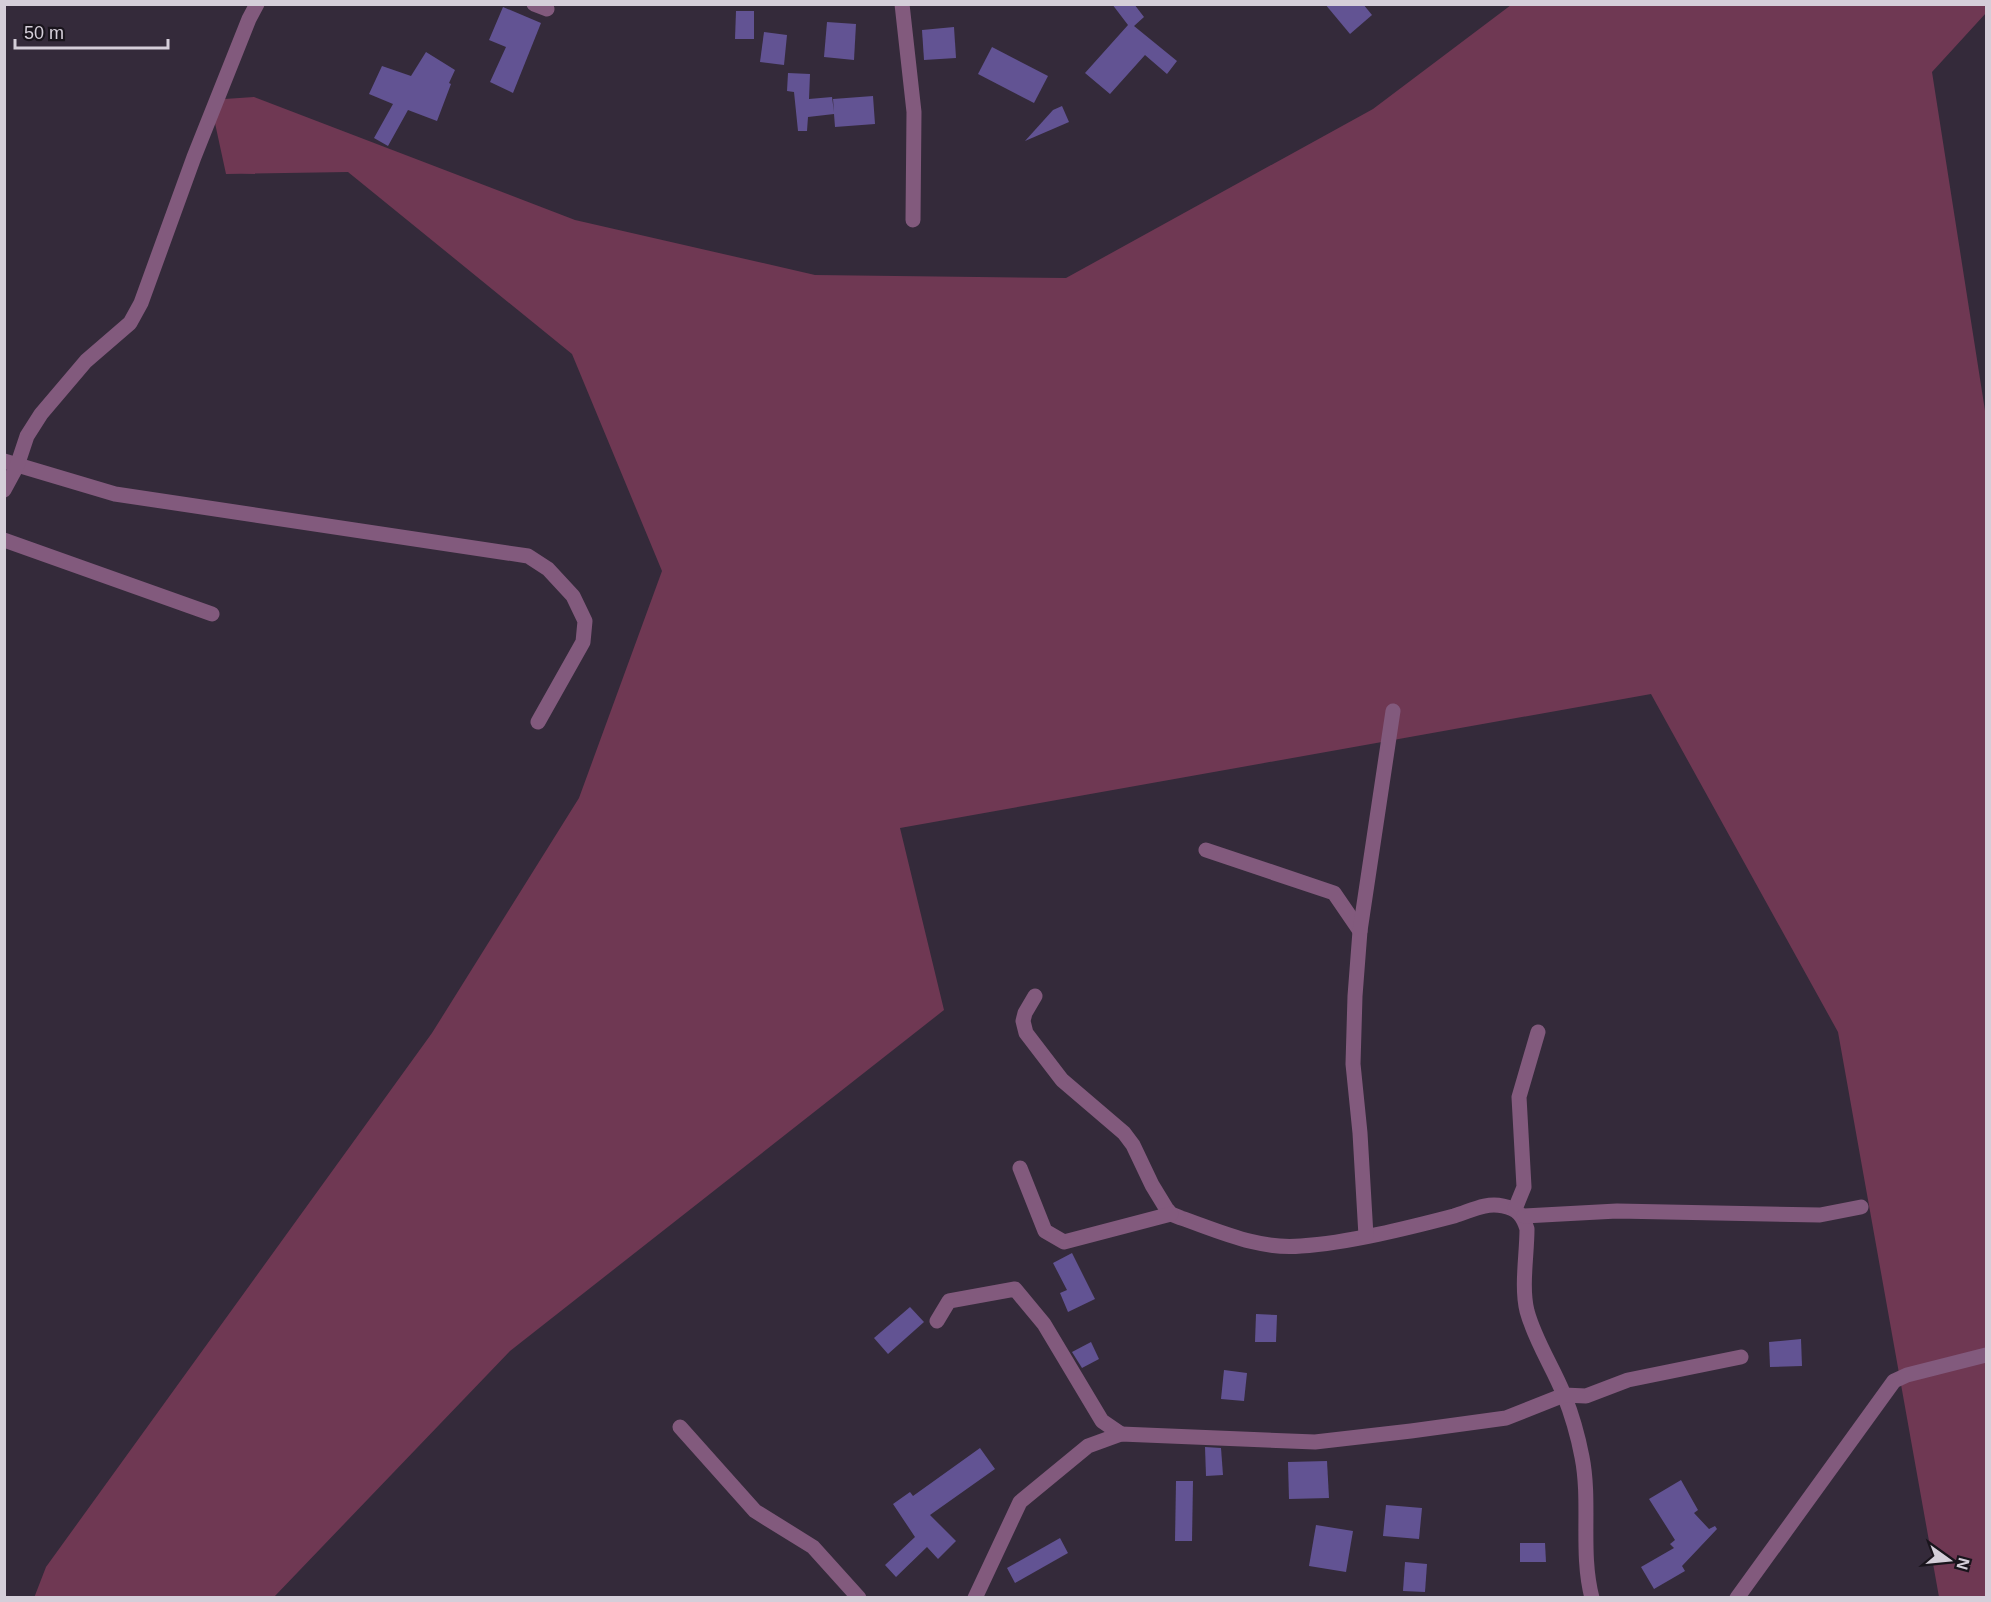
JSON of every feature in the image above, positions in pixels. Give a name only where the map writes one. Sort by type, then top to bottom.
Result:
[{"type":"street","points":[[4,490],[11,463],[41,414],[86,361],[130,324],[141,303],[194,157],[257,4]]},
{"type":"street","points":[[902,4],[914,112],[913,220]]},
{"type":"street","points":[[11,463],[115,494],[528,556],[548,569],[573,596],[585,621],[583,642],[538,722]]},
{"type":"street","points":[[4,540],[212,614]]},
{"type":"street","points":[[1366,1236],[1353,1064],[1355,996],[1360,931],[1393,711]]},
{"type":"street","points":[[1206,850],[1334,893],[1360,931]]},
{"type":"street","points":[[1035,996],[1024,1013],[1026,1033],[1062,1080],[1128,1139],[1155,1191],[1171,1214]]},
{"type":"street","points":[[1538,1032],[1519,1097],[1524,1187],[1519,1213],[1527,1229],[1527,1309],[1534,1331],[1564,1395],[1576,1431],[1587,1487],[1587,1572],[1592,1598]]},
{"type":"street","points":[[1020,1168],[1045,1231],[1064,1242],[1171,1214],[1252,1242],[1301,1246],[1366,1236],[1456,1215],[1484,1205],[1502,1205],[1519,1213],[1617,1211],[1820,1215],[1861,1207]]},
{"type":"street","points":[[937,1321],[949,1301],[1015,1289],[1044,1324],[1102,1421],[1121,1434]]},
{"type":"street","points":[[1737,1598],[1894,1381],[1906,1375],[1986,1355]]},
{"type":"street","points":[[975,1598],[1020,1502],[1088,1446],[1121,1434],[1315,1442],[1506,1418],[1564,1395],[1586,1396],[1628,1380],[1741,1358]]},
{"type":"street","points":[[680,1427],[755,1511],[813,1547],[859,1598]]},
{"type":"shaded area","points":[[1511,5],[1986,5],[1986,13],[1932,72],[1986,417],[1986,1597],[1939,1597],[1838,1032],[1651,694],[900,828],[944,1010],[510,1351],[274,1597],[34,1598],[46,1567],[432,1033],[579,798],[662,571],[572,354],[348,172],[226,174],[210,100],[254,97],[575,220],[815,275],[1066,278],[1373,109]]},
{"type":"building","points":[[1112,4],[1134,4],[1144,17],[1134,26],[1177,61],[1167,74],[1145,55],[1110,94],[1085,73],[1128,25]]},
{"type":"building","points":[[1325,4],[1363,4],[1372,15],[1350,34]]},
{"type":"building","points":[[503,7],[541,23],[513,93],[490,82],[506,47],[489,40]]},
{"type":"building","points":[[736,11],[754,11],[754,39],[735,39]]},
{"type":"building","points":[[827,22],[856,24],[854,60],[824,57]]},
{"type":"building","points":[[954,27],[956,58],[924,60],[922,30]]},
{"type":"building","points":[[764,32],[787,35],[784,65],[760,62]]},
{"type":"building","points":[[992,47],[1048,76],[1034,103],[978,74]]},
{"type":"building","points":[[426,52],[455,70],[437,121],[408,110],[388,146],[374,138],[393,104],[369,94],[382,66],[411,76]]},
{"type":"building","points":[[788,73],[810,74],[809,99],[832,97],[834,112],[833,99],[873,96],[875,124],[835,127],[834,114],[808,117],[807,131],[798,131],[794,92],[787,91]]},
{"type":"building","points":[[1062,106],[1069,122],[1025,141],[1053,110]]},
{"type":"building","points":[[1072,1253],[1095,1299],[1068,1312],[1060,1293],[1067,1290],[1053,1263]]},
{"type":"building","points":[[910,1307],[924,1322],[888,1354],[874,1338]]},
{"type":"building","points":[[1256,1314],[1277,1315],[1276,1342],[1255,1342]]},
{"type":"building","points":[[1801,1339],[1802,1366],[1770,1367],[1769,1342]]},
{"type":"building","points":[[1091,1342],[1099,1359],[1082,1368],[1072,1352]]},
{"type":"building","points":[[1224,1370],[1247,1373],[1244,1401],[1221,1399]]},
{"type":"building","points":[[1205,1447],[1221,1448],[1223,1475],[1206,1476]]},
{"type":"building","points":[[980,1448],[995,1469],[930,1515],[956,1541],[938,1559],[927,1547],[896,1577],[885,1565],[915,1537],[893,1504],[910,1492],[913,1496]]},
{"type":"building","points":[[1327,1461],[1329,1498],[1289,1499],[1288,1462]]},
{"type":"building","points":[[1681,1480],[1698,1510],[1694,1513],[1709,1529],[1715,1526],[1717,1529],[1682,1566],[1685,1571],[1654,1589],[1641,1567],[1674,1548],[1670,1544],[1675,1540],[1649,1499]]},
{"type":"building","points":[[1176,1481],[1193,1481],[1192,1541],[1175,1541]]},
{"type":"building","points":[[1386,1505],[1422,1508],[1419,1539],[1383,1536]]},
{"type":"building","points":[[1316,1525],[1353,1531],[1346,1572],[1309,1566]]},
{"type":"building","points":[[1060,1538],[1068,1553],[1015,1583],[1007,1568]]},
{"type":"building","points":[[1520,1543],[1545,1543],[1546,1562],[1520,1562]]},
{"type":"building","points":[[1405,1562],[1427,1564],[1425,1592],[1403,1591]]}]
